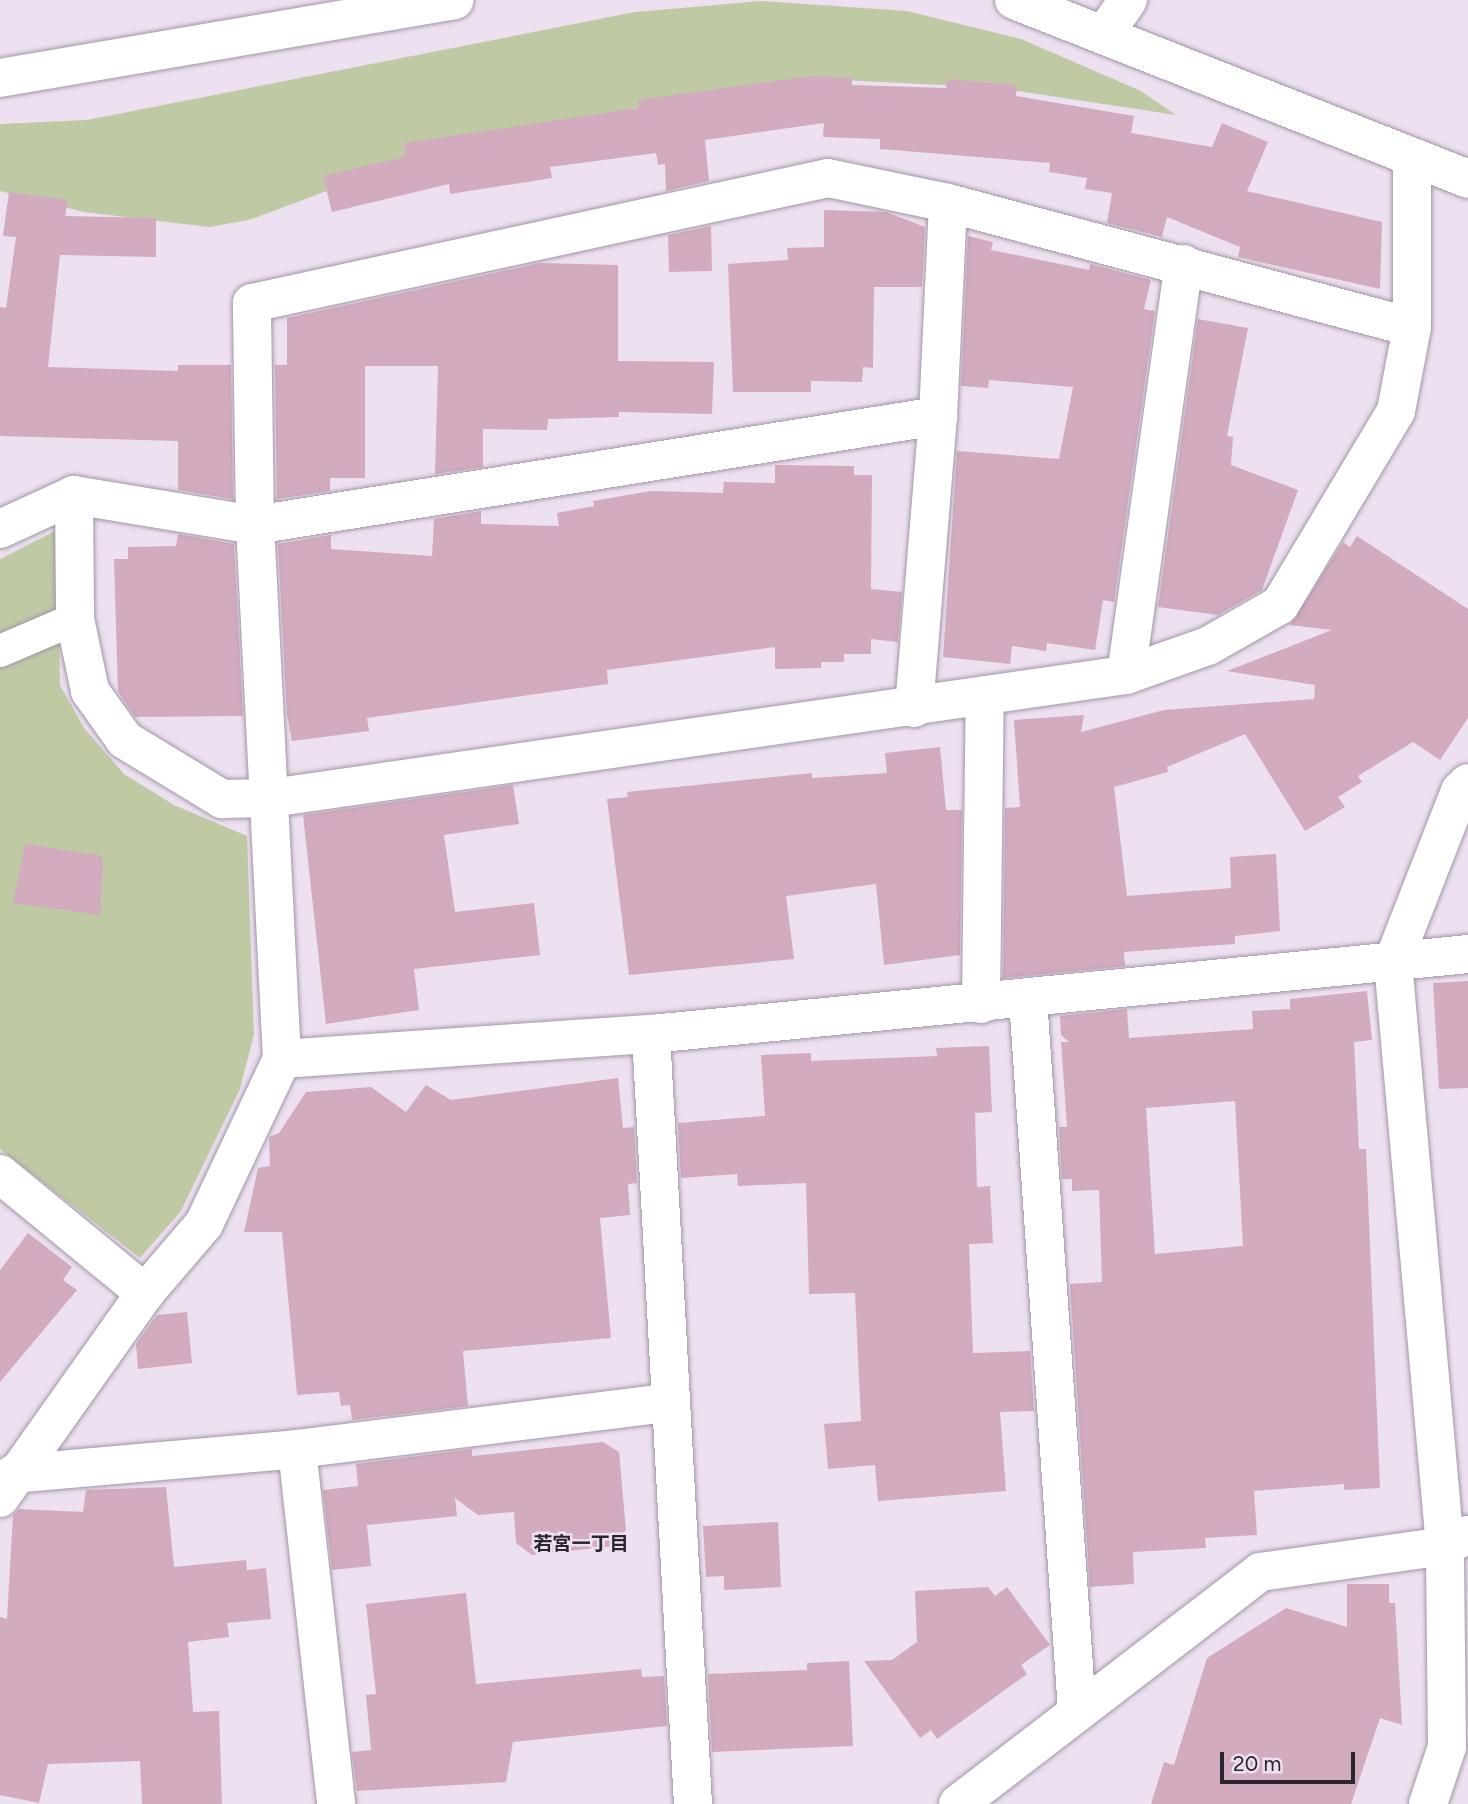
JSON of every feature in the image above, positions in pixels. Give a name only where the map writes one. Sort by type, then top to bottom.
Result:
[{"type":"street","points":[[0,78],[454,0]]},
{"type":"street","points":[[1014,0],[1105,33],[1412,159],[1468,179]]},
{"type":"street","points":[[1105,33],[1128,0]]},
{"type":"street","points":[[74,495],[75,619],[90,691],[125,740],[222,799],[271,798],[914,708],[1126,675],[1208,646],[1280,605],[1396,411],[1412,327],[1412,159]]},
{"type":"street","points":[[7,1486],[145,1293],[204,1224],[282,1059],[271,798],[255,524],[252,303],[828,178],[948,203],[1412,327]]},
{"type":"street","points":[[914,708],[938,416],[948,203]]},
{"type":"street","points":[[1126,675],[1184,264]]},
{"type":"street","points":[[0,529],[74,495],[255,524],[938,416]]},
{"type":"street","points":[[0,651],[75,619]]},
{"type":"street","points":[[981,1004],[985,695]]},
{"type":"street","points":[[1428,1804],[1458,1749],[1457,1540],[1394,962],[1460,791],[1468,783]]},
{"type":"street","points":[[282,1059],[651,1034],[981,1004],[1468,954]]},
{"type":"street","points":[[1028,999],[1077,1711]]},
{"type":"street","points":[[651,1034],[668,1403],[693,1804]]},
{"type":"street","points":[[0,1174],[145,1293]]},
{"type":"street","points":[[7,1486],[668,1403]]},
{"type":"street","points":[[297,1449],[336,1804]]},
{"type":"street","points":[[958,1804],[1260,1572],[1457,1540]]},
{"type":"green space","points":[[762,1],[907,11],[1021,39],[1141,91],[1176,115],[998,88],[842,80],[672,100],[415,158],[249,220],[209,227],[84,212],[0,191],[0,124],[87,120],[635,12]]},
{"type":"green space","points":[[57,530],[60,685],[84,728],[124,774],[174,805],[247,836],[254,1034],[240,1089],[181,1211],[140,1258],[0,1149],[0,559]]},
{"type":"building","points":[[811,76],[852,78],[852,85],[946,88],[947,79],[1017,85],[1016,96],[1134,116],[1131,133],[1212,147],[1222,123],[1268,142],[1247,191],[1382,222],[1380,289],[1238,257],[1240,247],[1167,217],[1162,237],[1107,223],[1112,193],[1085,189],[1087,178],[1049,172],[1050,163],[880,149],[880,139],[823,137],[824,123],[705,140],[709,181],[666,191],[665,164],[658,165],[656,153],[550,167],[552,178],[450,194],[449,184],[332,212],[323,176],[405,157],[404,143],[638,108],[638,100]]},
{"type":"building","points":[[9,192],[68,200],[65,216],[156,218],[156,257],[60,255],[48,367],[178,371],[178,365],[231,365],[233,499],[178,490],[178,441],[0,436],[0,307],[6,308],[16,237],[3,236]]},
{"type":"building","points":[[824,210],[886,212],[925,227],[922,287],[874,287],[873,368],[863,367],[862,382],[811,381],[811,392],[733,392],[728,264],[788,260],[787,248],[824,247]]},
{"type":"building","points":[[711,226],[712,271],[669,272],[668,235]]},
{"type":"building","points":[[968,236],[993,242],[991,250],[1089,270],[1090,264],[1151,280],[1144,309],[1155,311],[1114,602],[1103,600],[1095,650],[1047,643],[1046,651],[1012,646],[1010,664],[943,657],[957,451],[1059,459],[1073,387],[989,380],[988,388],[961,386]]},
{"type":"building","points":[[540,263],[618,265],[618,361],[714,362],[712,414],[619,412],[619,417],[548,419],[547,430],[483,429],[483,467],[435,474],[438,366],[365,366],[365,478],[330,478],[330,491],[277,499],[275,365],[287,365],[287,318]]},
{"type":"building","points":[[1198,319],[1248,328],[1227,436],[1233,437],[1231,465],[1298,490],[1262,590],[1218,615],[1158,607]]},
{"type":"building","points":[[775,465],[854,466],[854,475],[872,475],[871,589],[902,592],[898,642],[871,639],[871,654],[844,654],[844,662],[821,662],[821,668],[775,669],[775,647],[607,670],[608,684],[367,718],[369,731],[292,741],[287,715],[278,544],[331,535],[331,549],[432,556],[434,519],[481,511],[481,524],[559,526],[557,513],[594,506],[593,501],[651,491],[723,493],[724,482],[775,483]]},
{"type":"building","points":[[178,534],[234,544],[243,716],[135,717],[118,692],[114,559],[128,559],[128,547],[176,546]]},
{"type":"building","points":[[1357,536],[1468,609],[1468,718],[1440,760],[1413,742],[1358,776],[1362,782],[1338,797],[1345,807],[1305,831],[1245,734],[1167,767],[1168,772],[1114,787],[1127,896],[1231,888],[1230,857],[1276,854],[1280,931],[1235,936],[1235,944],[1124,952],[1125,966],[1003,978],[1005,808],[1020,807],[1014,720],[1084,715],[1081,732],[1164,710],[1314,699],[1315,685],[1227,671],[1332,630],[1290,625],[1343,542],[1350,547]]},
{"type":"building","points":[[940,747],[946,810],[962,810],[960,955],[884,965],[876,884],[786,896],[794,959],[629,975],[607,799],[628,797],[627,792],[812,773],[812,778],[887,773],[885,753]]},
{"type":"building","points":[[513,785],[519,824],[444,835],[455,912],[534,903],[540,955],[414,969],[419,1010],[326,1024],[303,815]]},
{"type":"building","points":[[25,844],[103,856],[100,915],[13,903]]},
{"type":"building","points":[[1468,981],[1468,1088],[1439,1089],[1433,983]]},
{"type":"building","points":[[1367,991],[1372,1040],[1354,1042],[1359,1149],[1366,1149],[1380,1488],[1344,1490],[1344,1484],[1254,1491],[1257,1535],[1205,1538],[1206,1548],[1133,1552],[1134,1584],[1090,1587],[1070,1284],[1102,1282],[1099,1190],[1072,1191],[1072,1179],[1062,1179],[1059,1127],[1067,1127],[1061,1042],[1069,1042],[1061,1035],[1060,1016],[1127,1009],[1129,1038],[1253,1029],[1252,1011],[1290,1009],[1290,999]],"holes":[[[1235,1101],[1243,1246],[1155,1254],[1146,1108]]]},
{"type":"building","points":[[989,1046],[992,1112],[975,1113],[977,1187],[990,1186],[993,1243],[969,1244],[973,1353],[1030,1351],[1034,1411],[1000,1412],[1006,1491],[878,1501],[875,1465],[828,1469],[824,1424],[861,1421],[855,1293],[809,1294],[806,1183],[738,1186],[737,1174],[681,1178],[678,1123],[765,1116],[761,1055],[811,1053],[811,1061],[937,1056],[936,1048]]},
{"type":"building","points":[[618,1078],[623,1128],[634,1127],[637,1183],[628,1184],[630,1215],[600,1218],[611,1338],[463,1351],[468,1406],[352,1420],[350,1405],[341,1406],[339,1392],[297,1395],[282,1232],[244,1232],[258,1168],[270,1166],[269,1137],[279,1133],[306,1092],[371,1087],[406,1112],[426,1085],[451,1100]]},
{"type":"building","points":[[28,1233],[72,1267],[63,1280],[77,1290],[0,1382],[0,1270]]},
{"type":"building","points":[[187,1312],[192,1363],[138,1369],[136,1344],[157,1315]]},
{"type":"building","points":[[603,1442],[619,1452],[626,1530],[614,1546],[532,1555],[516,1543],[514,1512],[478,1515],[455,1498],[457,1516],[367,1525],[371,1566],[332,1570],[323,1490],[358,1486],[356,1464],[472,1449],[472,1456]]},
{"type":"building","points":[[166,1487],[174,1567],[246,1560],[247,1570],[266,1568],[271,1619],[227,1623],[229,1637],[188,1642],[193,1712],[219,1711],[222,1804],[142,1804],[140,1761],[48,1764],[39,1803],[0,1795],[0,1617],[7,1619],[13,1515],[19,1509],[83,1512],[86,1490]]},
{"type":"building","points":[[778,1522],[781,1587],[724,1590],[724,1576],[706,1577],[703,1526]]},
{"type":"building","points":[[1347,1584],[1389,1584],[1389,1603],[1395,1603],[1402,1725],[1380,1718],[1351,1804],[1151,1804],[1164,1762],[1174,1765],[1207,1658],[1286,1608],[1347,1627]]},
{"type":"building","points":[[988,1587],[995,1596],[1007,1587],[1050,1645],[1021,1665],[1027,1674],[937,1739],[931,1730],[920,1738],[864,1661],[892,1660],[917,1642],[915,1591]]},
{"type":"building","points":[[466,1593],[476,1684],[641,1669],[642,1677],[664,1676],[667,1726],[513,1742],[506,1782],[357,1791],[352,1752],[371,1750],[366,1695],[376,1694],[366,1604]]},
{"type":"building","points":[[849,1661],[853,1746],[712,1752],[708,1674],[807,1670],[807,1663]]},
{"type":"district","name":"若宮一丁目","points":[[581,1544]]}]
